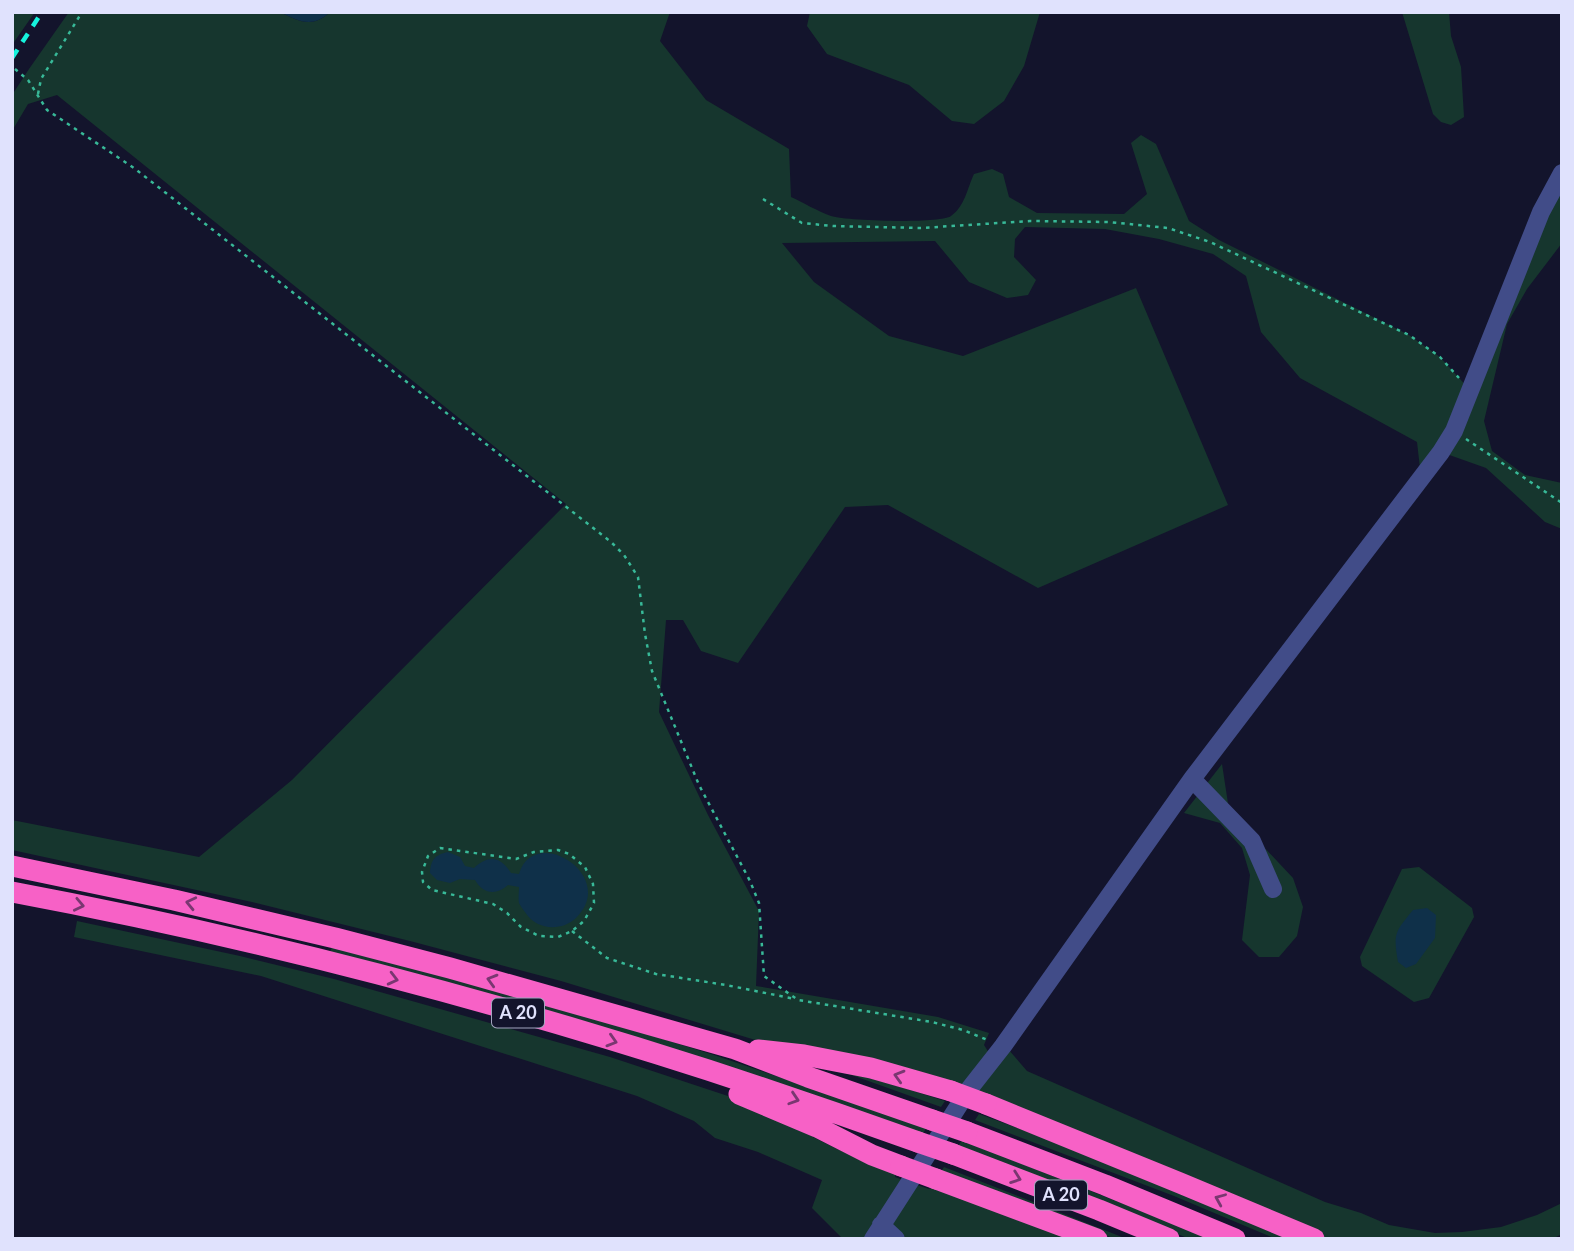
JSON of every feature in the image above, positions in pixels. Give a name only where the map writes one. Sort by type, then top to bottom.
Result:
[{"type":"highway","name":"A 20","points":[[12,866],[335,938],[735,1049],[967,1132],[1235,1239]]},
{"type":"highway","name":"A 20","points":[[12,892],[186,928],[442,991],[540,1019],[706,1070],[953,1154],[1169,1239]]},
{"type":"highway","points":[[735,1049],[768,1050],[847,1063],[951,1091],[1314,1239]]},
{"type":"highway","points":[[706,1070],[734,1092],[872,1155],[1097,1239]]},
{"type":"street","points":[[896,1239],[877,1232],[970,1088],[1003,1046],[1192,779],[1441,452],[1454,431],[1541,212],[1562,173]]},
{"type":"street","points":[[1192,779],[1252,841],[1273,889]]},
{"type":"path","points":[[38,94],[41,79],[82,12]]},
{"type":"path","points":[[15,69],[28,80],[47,110],[134,168],[611,542],[624,555],[638,577],[652,671],[699,785],[759,903],[764,976],[798,1000]]},
{"type":"path","points":[[764,199],[802,223],[833,226],[921,228],[1030,221],[1109,222],[1168,228],[1210,242],[1409,335],[1440,357],[1470,391]]},
{"type":"path","points":[[1454,431],[1562,503]]},
{"type":"path","points":[[440,848],[516,859],[534,852],[558,850],[569,854],[585,867],[593,884],[594,903],[584,921],[572,931],[558,937],[539,936],[521,927],[493,904],[432,890],[424,882],[422,872],[428,856],[440,848]]},
{"type":"path","points":[[572,931],[607,958],[656,974],[932,1022],[963,1030],[1003,1046]]},
{"type":"green space","points":[[12,12],[35,12],[12,45]]},
{"type":"green space","points":[[69,12],[280,12],[311,22],[330,12],[670,12],[660,41],[706,100],[789,149],[791,197],[840,218],[893,221],[943,219],[951,216],[960,207],[974,174],[992,169],[1003,174],[1009,197],[1037,213],[1124,214],[1147,194],[1131,143],[1141,135],[1156,144],[1189,221],[1219,240],[1409,335],[1440,357],[1470,390],[1562,173],[1562,243],[1527,289],[1507,324],[1484,421],[1492,451],[1525,475],[1562,483],[1562,529],[1545,522],[1486,468],[1441,452],[1421,477],[1417,442],[1300,378],[1261,332],[1246,276],[1213,254],[1159,239],[1105,229],[1025,227],[1015,239],[1014,257],[1036,280],[1028,295],[1007,298],[969,282],[935,241],[782,243],[814,282],[889,336],[963,356],[1136,288],[1228,505],[1038,588],[888,505],[845,507],[738,663],[701,651],[683,620],[666,620],[659,712],[708,815],[759,911],[756,986],[938,1017],[989,1033],[984,1045],[989,1053],[966,1090],[762,1042],[561,981],[410,941],[252,902],[12,850],[12,820],[199,857],[292,780],[566,504],[57,95],[28,104],[12,131],[12,95]]},
{"type":"green space","points":[[810,12],[1040,12],[1024,66],[1004,101],[974,124],[952,121],[909,85],[827,54],[807,26]]},
{"type":"green space","points":[[1402,12],[1449,12],[1451,36],[1461,67],[1464,117],[1451,125],[1441,122],[1433,114]]},
{"type":"green space","points":[[1222,764],[1229,810],[1293,878],[1303,907],[1297,936],[1279,957],[1259,957],[1242,940],[1250,875],[1242,848],[1220,823],[1184,813]]},
{"type":"green space","points":[[1419,867],[1472,908],[1474,917],[1429,998],[1414,1002],[1362,966],[1360,957],[1402,869]]},
{"type":"green space","points":[[77,921],[334,979],[610,1057],[737,1099],[837,1149],[896,1173],[895,1177],[906,1181],[866,1239],[843,1239],[812,1208],[822,1180],[758,1152],[715,1138],[694,1121],[637,1096],[261,976],[74,937]]},
{"type":"green space","points":[[332,946],[573,1011],[927,1127],[922,1135],[329,955]]},
{"type":"green space","points":[[1008,1049],[1027,1071],[1325,1202],[1389,1225],[1435,1233],[1462,1232],[1501,1227],[1562,1203],[1562,1234],[1552,1239],[1328,1239],[1158,1166],[976,1094]]},
{"type":"green space","points":[[846,1072],[888,1083],[945,1101],[941,1107]]},
{"type":"green space","points":[[979,1114],[1053,1141],[1293,1239],[1276,1239],[1174,1196],[975,1120]]},
{"type":"green space","points":[[962,1140],[1212,1239],[1190,1239],[957,1148]]},
{"type":"green space","points":[[944,1167],[1127,1239],[1115,1239],[940,1173]]},
{"type":"green space","points":[[917,1185],[929,1189],[932,1186],[1071,1239],[882,1239]]},
{"type":"water","points":[[280,12],[330,12],[317,20],[305,22]]},
{"type":"water","points":[[448,852],[460,857],[465,866],[474,868],[494,859],[511,873],[519,874],[528,860],[540,853],[555,854],[569,861],[581,872],[587,886],[587,902],[570,922],[556,927],[542,926],[530,918],[520,905],[519,887],[508,885],[499,891],[490,892],[475,880],[460,879],[450,883],[437,880],[430,873],[431,864],[437,856]]},
{"type":"water","points":[[1427,908],[1436,915],[1435,938],[1416,964],[1406,968],[1398,962],[1397,933],[1413,910]]},
{"type":"railway","points":[[12,58],[42,12]]}]
